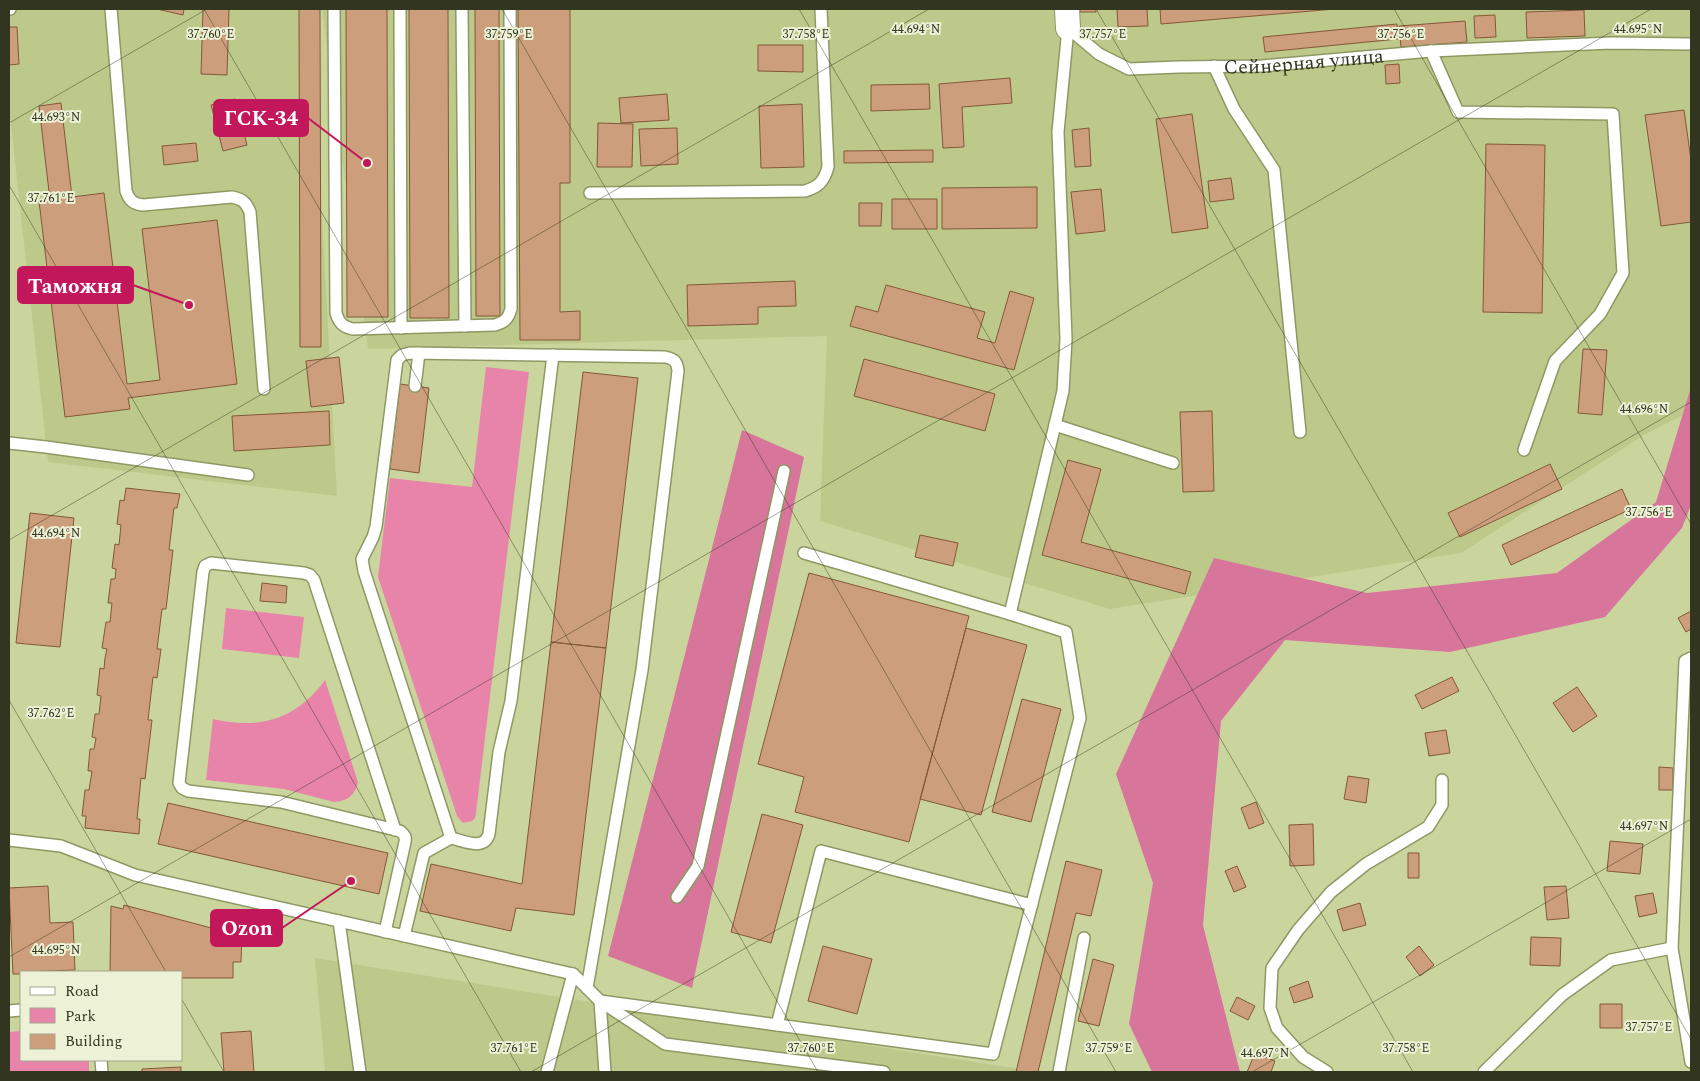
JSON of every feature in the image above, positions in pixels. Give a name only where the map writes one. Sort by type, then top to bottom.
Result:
[{"type":"lane","points":[[112,9],[128,199],[135,204],[144,205],[232,197],[240,199],[247,204],[250,212],[264,390]]},
{"type":"lane","points":[[334,9],[336,313],[338,322],[344,327],[353,329],[495,325],[503,323],[509,317],[511,309],[510,9]]},
{"type":"lane","points":[[400,9],[401,328]]},
{"type":"lane","points":[[462,9],[465,326]]},
{"type":"lane","points":[[590,193],[805,191],[816,187],[825,178],[828,167],[822,9]]},
{"type":"lane","points":[[1010,614],[1064,391],[1066,340],[1058,132],[1068,18]]},
{"type":"lane","name":"Сейнерная улица","points":[[1068,18],[1099,54],[1129,69],[1262,66],[1431,51],[1611,44],[1691,44]]},
{"type":"lane","points":[[1431,51],[1458,112],[1613,114],[1623,272],[1600,314],[1555,361],[1524,450]]},
{"type":"lane","points":[[1214,66],[1234,109],[1274,170],[1300,432]]},
{"type":"lane","points":[[415,386],[419,353]]},
{"type":"lane","points":[[451,838],[364,571],[362,559],[374,537],[376,526],[397,360],[402,355],[419,353],[673,358],[678,363],[678,371],[642,670],[587,988]]},
{"type":"lane","points":[[404,936],[424,853],[451,838],[477,844],[483,843],[487,840],[489,834],[499,752],[511,701],[552,355]]},
{"type":"lane","points":[[1055,425],[1173,463]]},
{"type":"lane","points":[[9,444],[46,447],[248,475]]},
{"type":"lane","points":[[677,897],[698,866],[784,471]]},
{"type":"lane","points":[[600,1000],[993,1054],[1080,718],[1066,632],[804,553]]},
{"type":"lane","points":[[385,932],[406,838],[404,834],[395,830],[281,802],[188,791],[182,788],[178,778],[205,566],[211,563],[310,575],[317,590],[395,830]]},
{"type":"lane","points":[[1691,658],[1685,661],[1672,948],[1691,1062]]},
{"type":"lane","points":[[1327,1072],[1303,1057],[1277,1028],[1270,1008],[1272,968],[1298,930],[1331,892],[1366,864],[1428,827],[1442,806],[1442,780]]},
{"type":"lane","points":[[9,840],[61,846],[135,875],[573,974],[600,1000],[665,1044],[884,1072]]},
{"type":"lane","points":[[777,1025],[821,851],[1032,905]]},
{"type":"lane","points":[[339,921],[360,1072]]},
{"type":"lane","points":[[1059,1072],[1084,938]]},
{"type":"lane","points":[[1484,1072],[1562,995],[1611,960],[1672,948]]},
{"type":"lane","points":[[547,1072],[573,974]]},
{"type":"lane","points":[[600,1000],[605,1072]]},
{"type":"shaded area","points":[[9,9],[311,9],[337,496],[48,462],[9,106]]},
{"type":"shaded area","points":[[322,9],[1691,9],[1691,411],[1644,435],[1461,553],[1110,609],[820,521],[827,336],[368,349]]},
{"type":"shaded area","points":[[1691,387],[1691,505],[1682,528],[1605,617],[1450,652],[1285,640],[1221,721],[1203,925],[1240,1072],[1152,1072],[1129,1024],[1153,883],[1116,774],[1214,558],[1367,593],[1557,573],[1656,502]]},
{"type":"shaded area","points":[[742,430],[804,457],[692,988],[608,956]]},
{"type":"shaded area","points":[[315,958],[585,1001],[1039,1072],[325,1072]]},
{"type":"green space","points":[[486,367],[529,372],[476,813],[472,821],[463,823],[457,816],[378,577],[390,478],[472,487]]},
{"type":"green space","points":[[226,608],[304,617],[299,658],[222,649]]},
{"type":"green space","points":[[325,680],[358,782],[350,796],[334,802],[284,789],[206,780],[213,719],[246,723],[262,722],[276,718],[302,704]]},
{"type":"green space","points":[[20,1031],[20,1061],[89,1061],[89,1072],[9,1072],[9,1032]]},
{"type":"building","points":[[157,9],[184,9],[183,15]]},
{"type":"building","points":[[203,9],[229,9],[227,75],[201,74]]},
{"type":"building","points":[[299,9],[320,9],[321,347],[300,347]]},
{"type":"building","points":[[346,9],[387,9],[388,317],[347,317]]},
{"type":"building","points":[[409,9],[448,9],[449,318],[410,318]]},
{"type":"building","points":[[475,9],[499,9],[500,316],[476,316]]},
{"type":"building","points":[[518,9],[570,9],[570,183],[560,183],[560,312],[580,311],[580,340],[520,340]]},
{"type":"building","points":[[1080,9],[1096,9],[1096,12],[1080,12]]},
{"type":"building","points":[[1117,9],[1147,9],[1148,26],[1118,27]]},
{"type":"building","points":[[1160,9],[1335,9],[1161,24]]},
{"type":"building","points":[[1584,10],[1585,36],[1527,38],[1526,12]]},
{"type":"building","points":[[1495,15],[1496,37],[1475,38],[1474,16]]},
{"type":"building","points":[[1465,21],[1467,42],[1401,47],[1399,26]]},
{"type":"building","points":[[1397,24],[1398,39],[1265,52],[1263,37]]},
{"type":"building","points":[[9,27],[17,27],[19,64],[9,65]]},
{"type":"building","points":[[758,45],[803,45],[803,72],[758,71]]},
{"type":"building","points":[[1399,64],[1400,83],[1386,84],[1385,65]]},
{"type":"building","points":[[1010,78],[1012,103],[962,107],[964,147],[943,148],[939,84]]},
{"type":"building","points":[[929,84],[930,109],[871,111],[871,85]]},
{"type":"building","points":[[667,94],[669,120],[621,123],[619,98]]},
{"type":"building","points":[[235,99],[247,145],[223,151],[211,105]]},
{"type":"building","points":[[61,103],[72,197],[104,193],[127,384],[160,380],[142,229],[217,220],[237,384],[128,398],[130,409],[65,417],[39,201],[50,200],[39,106]]},
{"type":"building","points":[[802,104],[804,167],[761,168],[759,106]]},
{"type":"building","points":[[1684,110],[1691,160],[1691,222],[1661,226],[1645,115]]},
{"type":"building","points":[[1192,114],[1208,228],[1172,233],[1156,119]]},
{"type":"building","points":[[598,123],[633,124],[632,167],[597,167]]},
{"type":"building","points":[[677,128],[678,164],[641,166],[639,129]]},
{"type":"building","points":[[1089,128],[1091,166],[1075,167],[1072,130]]},
{"type":"building","points":[[196,143],[198,161],[164,165],[162,146]]},
{"type":"building","points":[[1486,144],[1545,145],[1542,313],[1483,312]]},
{"type":"building","points":[[933,150],[933,162],[844,163],[844,151]]},
{"type":"building","points":[[1231,178],[1234,199],[1210,202],[1208,181]]},
{"type":"building","points":[[1037,187],[1037,228],[942,229],[942,188]]},
{"type":"building","points":[[1101,189],[1105,231],[1076,234],[1071,192]]},
{"type":"building","points":[[892,199],[937,199],[937,229],[892,229]]},
{"type":"building","points":[[859,203],[882,203],[881,226],[859,226]]},
{"type":"building","points":[[795,281],[796,306],[758,307],[758,324],[688,326],[687,285]]},
{"type":"building","points":[[886,285],[985,312],[977,338],[995,343],[1010,291],[1034,298],[1014,370],[850,326],[856,306],[878,312]]},
{"type":"building","points":[[1583,349],[1607,350],[1602,415],[1578,413]]},
{"type":"building","points":[[339,357],[344,403],[311,407],[306,361]]},
{"type":"building","points":[[864,359],[995,394],[985,431],[854,396]]},
{"type":"building","points":[[583,372],[638,378],[606,648],[551,642]]},
{"type":"building","points":[[400,384],[429,388],[419,473],[390,469]]},
{"type":"building","points":[[329,411],[330,445],[234,451],[232,416]]},
{"type":"building","points":[[1212,411],[1214,491],[1183,492],[1180,412]]},
{"type":"building","points":[[1068,460],[1101,469],[1081,542],[1191,572],[1185,594],[1042,555]]},
{"type":"building","points":[[1550,464],[1562,489],[1460,537],[1448,513]]},
{"type":"building","points":[[126,488],[180,494],[177,508],[174,508],[169,550],[173,550],[166,609],[162,609],[157,649],[161,649],[157,678],[153,677],[148,720],[152,720],[145,779],[141,778],[137,819],[140,819],[139,834],[85,828],[86,816],[82,816],[85,790],[89,790],[92,771],[88,771],[90,749],[94,749],[96,738],[92,737],[95,714],[99,714],[101,696],[97,695],[100,668],[104,669],[107,649],[102,648],[106,622],[110,622],[112,603],[108,603],[111,579],[115,579],[116,569],[112,568],[115,544],[119,545],[121,525],[117,524],[120,500],[124,501]]},
{"type":"building","points":[[1622,489],[1631,509],[1511,565],[1502,545]]},
{"type":"building","points":[[30,513],[74,518],[60,647],[16,643]]},
{"type":"building","points":[[920,535],[958,543],[953,566],[915,557]]},
{"type":"building","points":[[809,573],[969,616],[909,842],[795,812],[804,777],[758,764]]},
{"type":"building","points":[[262,583],[287,586],[286,603],[260,601]]},
{"type":"building","points":[[1691,611],[1691,629],[1686,632],[1678,618]]},
{"type":"building","points":[[966,628],[1027,645],[981,815],[920,799]]},
{"type":"building","points":[[551,642],[606,648],[574,915],[516,908],[511,931],[420,911],[431,864],[522,884]]},
{"type":"building","points":[[1452,677],[1459,691],[1422,709],[1415,695]]},
{"type":"building","points":[[1577,687],[1597,716],[1573,732],[1553,703]]},
{"type":"building","points":[[1022,699],[1061,709],[1031,822],[992,812]]},
{"type":"building","points":[[1446,730],[1450,753],[1429,756],[1425,733]]},
{"type":"building","points":[[1659,767],[1673,768],[1673,790],[1659,790]]},
{"type":"building","points":[[1348,776],[1369,779],[1366,803],[1344,799]]},
{"type":"building","points":[[1256,802],[1264,823],[1249,829],[1241,808]]},
{"type":"building","points":[[168,803],[388,853],[379,894],[158,844]]},
{"type":"building","points":[[762,814],[803,825],[771,943],[731,932]]},
{"type":"building","points":[[1313,824],[1314,865],[1290,866],[1289,825]]},
{"type":"building","points":[[1610,841],[1643,844],[1640,874],[1607,871]]},
{"type":"building","points":[[1408,853],[1419,853],[1419,878],[1408,878]]},
{"type":"building","points":[[1066,861],[1102,870],[1091,916],[1076,913],[1038,1072],[1016,1072]]},
{"type":"building","points":[[1237,866],[1246,887],[1234,892],[1225,871]]},
{"type":"building","points":[[48,886],[50,923],[73,922],[75,970],[20,971],[20,974],[13,974],[9,888]]},
{"type":"building","points":[[1566,886],[1569,918],[1547,920],[1544,887]]},
{"type":"building","points":[[1653,893],[1657,913],[1639,917],[1635,896]]},
{"type":"building","points":[[1360,903],[1366,925],[1343,931],[1337,910]]},
{"type":"building","points":[[124,905],[242,936],[241,962],[233,962],[233,978],[182,978],[182,971],[110,971],[111,906],[123,909]]},
{"type":"building","points":[[1531,937],[1561,938],[1560,966],[1530,965]]},
{"type":"building","points":[[823,946],[872,959],[857,1014],[808,1001]]},
{"type":"building","points":[[1419,946],[1434,965],[1420,976],[1406,957]]},
{"type":"building","points":[[1093,959],[1114,965],[1099,1026],[1078,1021]]},
{"type":"building","points":[[1308,981],[1313,997],[1294,1003],[1289,988]]},
{"type":"building","points":[[1237,997],[1255,1006],[1248,1020],[1230,1011]]},
{"type":"building","points":[[1600,1004],[1622,1004],[1622,1028],[1600,1028]]},
{"type":"building","points":[[251,1031],[254,1072],[224,1072],[221,1033]]},
{"type":"building","points":[[1255,1053],[1275,1061],[1271,1072],[1247,1072]]},
{"type":"building","points":[[181,1067],[181,1072],[142,1072],[142,1069]]},
{"type":"place","name":"ГСК-34","points":[[367,163]]},
{"type":"place","name":"Таможня","points":[[189,305]]},
{"type":"place","name":"Ozon","points":[[351,881]]}]
